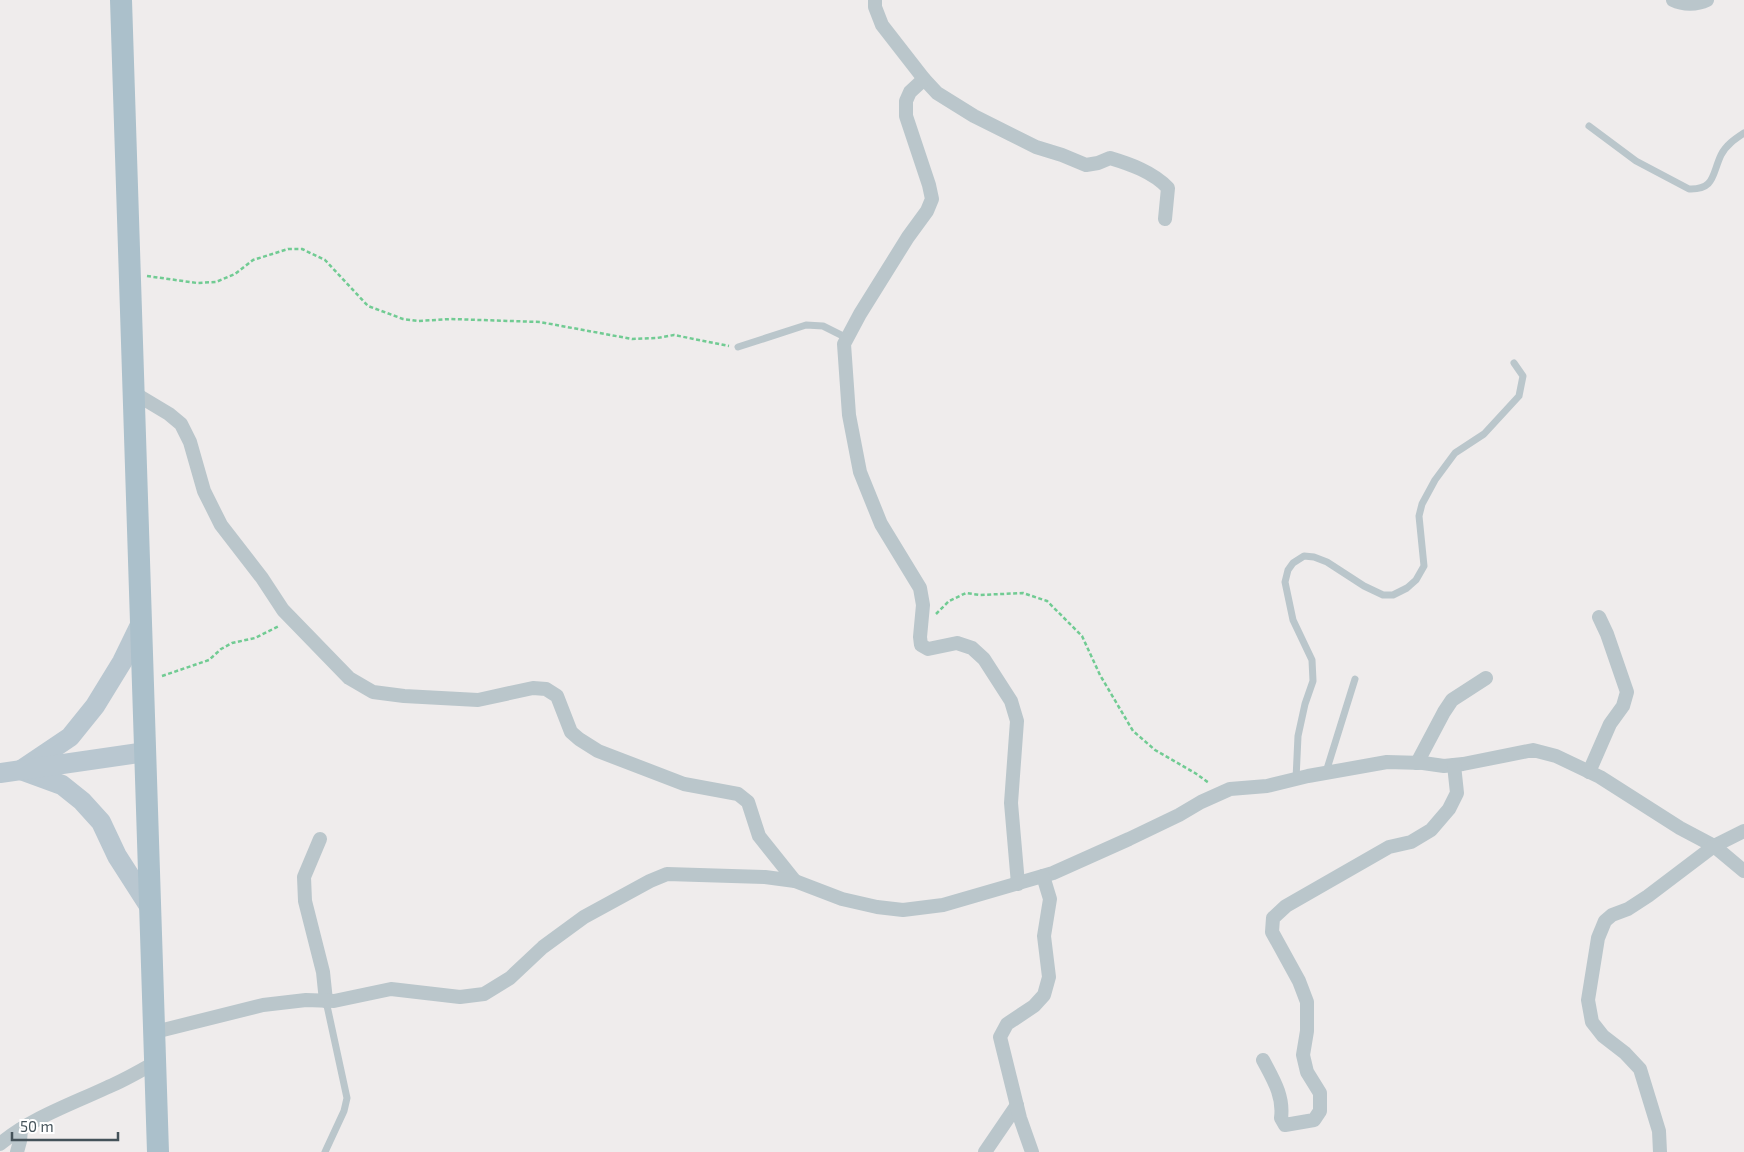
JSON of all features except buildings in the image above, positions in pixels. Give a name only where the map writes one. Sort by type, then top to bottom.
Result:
[{"type":"main road","points":[[121,0],[158,1152]]},
{"type":"main road","points":[[21,770],[70,736],[95,706],[122,662],[141,623]]},
{"type":"main road","points":[[0,773],[146,752]]},
{"type":"main road","points":[[21,770],[62,785],[82,801],[101,822],[117,856],[151,909]]},
{"type":"street","points":[[875,0],[875,7],[882,25],[937,93],[974,116],[1036,147],[1086,165],[1110,158],[1128,163],[1160,180],[1168,188],[1164,219]]},
{"type":"street","points":[[1673,0],[1681,4],[1704,2],[1707,0]]},
{"type":"street","points":[[924,79],[910,92],[906,102],[906,116],[932,199],[927,211],[903,244],[844,344],[849,415],[860,472],[881,524],[920,588],[923,604],[920,637],[922,645],[928,649],[957,643],[972,648],[984,659],[1011,702],[1017,721],[1011,803],[1018,884]]},
{"type":"street","points":[[134,393],[169,414],[181,424],[190,442],[204,491],[221,525],[291,618],[349,678],[373,692],[404,696],[478,700],[533,688],[546,689],[558,696],[571,732],[598,751],[684,784],[738,794],[748,802],[759,836],[795,881]]},
{"type":"street","points":[[1589,772],[1610,724],[1623,706],[1627,692],[1611,644],[1599,617]]},
{"type":"street","points":[[1417,763],[1452,700],[1486,678]]},
{"type":"street","points":[[155,1032],[263,1005],[306,1000],[334,1001],[390,989],[460,997],[484,994],[510,978],[543,947],[584,917],[650,881],[667,874],[765,876],[795,881],[842,899],[877,907],[903,910],[943,905],[1043,876],[1112,848],[1230,789],[1267,786],[1386,762],[1444,766],[1533,750],[1556,756],[1589,772],[1680,828],[1714,846],[1744,871]]},
{"type":"street","points":[[1263,1060],[1277,1087],[1282,1107],[1280,1118],[1285,1125],[1314,1120],[1320,1111],[1320,1093],[1307,1072],[1303,1055],[1307,1031],[1307,1002],[1299,981],[1272,932],[1274,918],[1286,906],[1389,847],[1411,842],[1431,830],[1449,809],[1456,794],[1454,765]]},
{"type":"street","points":[[1660,1152],[1659,1131],[1640,1069],[1625,1053],[1602,1036],[1592,1022],[1588,1000],[1598,938],[1605,921],[1612,915],[1628,909],[1714,846],[1744,831]]},
{"type":"street","points":[[320,839],[304,877],[305,901],[323,972],[326,1001]]},
{"type":"street","points":[[1032,1152],[1017,1105],[1000,1037],[1006,1024],[1034,1006],[1044,995],[1049,977],[1044,936],[1050,899],[1043,876]]},
{"type":"street","points":[[0,1144],[21,1129],[47,1115],[156,1062]]},
{"type":"street","points":[[985,1152],[1017,1105]]},
{"type":"street","points":[[17,1152],[21,1129]]},
{"type":"lane","points":[[1589,126],[1636,161],[1689,189],[1706,187],[1714,176],[1722,154],[1733,140],[1744,133]]},
{"type":"lane","points":[[738,347],[779,332],[806,325],[823,326],[847,338]]},
{"type":"lane","points":[[1296,779],[1298,736],[1305,704],[1313,682],[1313,674],[1312,660],[1293,620],[1285,582],[1288,570],[1293,563],[1304,556],[1314,557],[1327,562],[1364,586],[1383,595],[1393,595],[1407,588],[1416,580],[1424,566],[1419,516],[1422,504],[1455,453],[1484,434],[1519,396],[1523,376],[1514,363]]},
{"type":"lane","points":[[1325,773],[1355,678]]},
{"type":"lane","points":[[325,1152],[344,1111],[347,1098],[326,1001]]},
{"type":"path","points":[[130,273],[197,283],[216,282],[235,274],[253,260],[288,249],[302,249],[324,260],[368,306],[403,319],[418,321],[451,319],[540,322],[632,339],[674,335],[691,340],[738,347]]},
{"type":"path","points":[[921,623],[939,612],[949,602],[966,593],[980,595],[1023,593],[1047,601],[1082,636],[1100,675],[1133,730],[1155,750],[1196,773],[1209,783],[1216,796]]},
{"type":"path","points":[[143,682],[209,660],[221,649],[232,643],[270,632],[291,618]]}]
